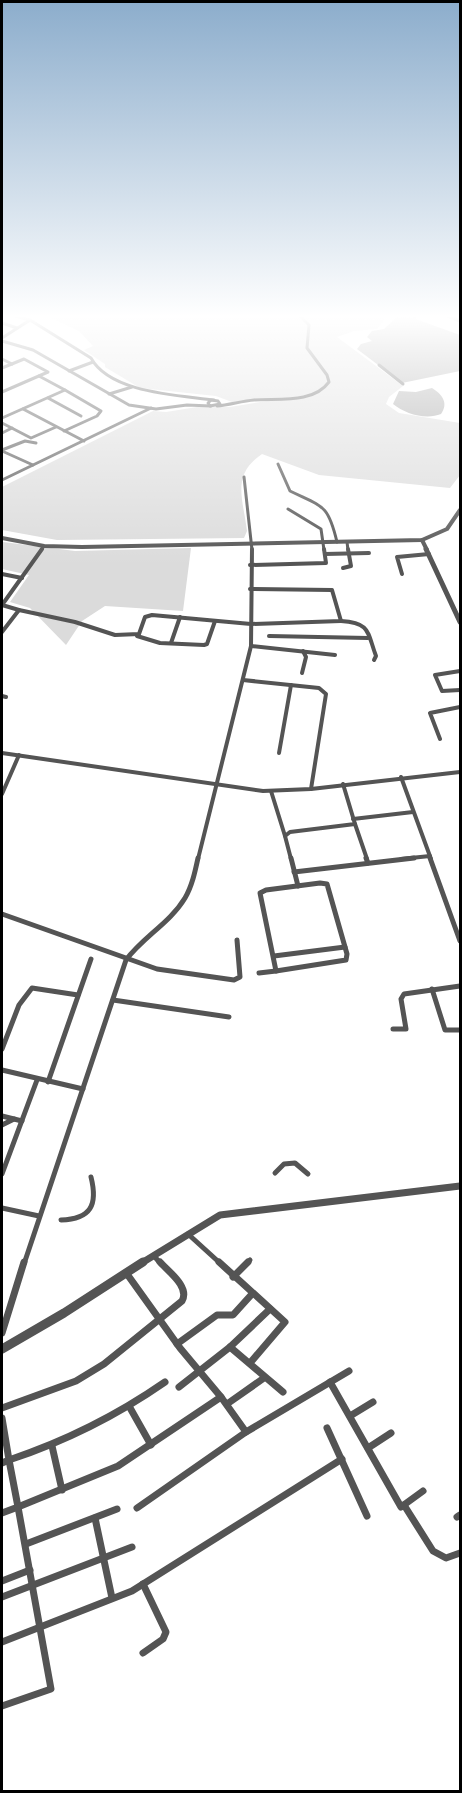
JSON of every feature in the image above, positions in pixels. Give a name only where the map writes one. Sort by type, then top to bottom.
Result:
[{"type":"street","points":[[32,438],[2,420],[48,398],[81,416]]},
{"type":"street","points":[[64,431],[97,416],[101,411],[79,398]]},
{"type":"street","points":[[116,398],[129,405],[151,408],[294,398]]},
{"type":"street","points":[[204,398],[214,400],[218,404]]},
{"type":"street","points":[[204,398],[209,404]]},
{"type":"street","points":[[209,404],[214,400]]},
{"type":"street","points":[[2,480],[151,408]]},
{"type":"street","points":[[23,409],[84,441]]},
{"type":"street","points":[[2,450],[57,427]]},
{"type":"street","points":[[2,433],[12,428]]},
{"type":"street","points":[[25,441],[36,443]]},
{"type":"street","points":[[2,450],[33,465]]},
{"type":"street","points":[[2,455],[6,453]]},
{"type":"street","points":[[278,464],[290,491],[319,502],[330,513],[337,543]]},
{"type":"street","points":[[2,1333],[126,960],[176,913],[187,896],[251,646],[250,565],[252,545],[244,477]]},
{"type":"street","points":[[250,565],[322,565],[326,563],[319,526],[288,509]]},
{"type":"street","points":[[2,538],[44,546],[252,545],[422,540],[447,529],[460,510]]},
{"type":"street","points":[[422,540],[460,622]]},
{"type":"street","points":[[343,568],[351,567],[347,542]]},
{"type":"street","points":[[44,546],[2,605],[76,623],[105,633],[137,636],[142,639],[171,643],[207,644],[215,621]]},
{"type":"street","points":[[326,554],[369,553]]},
{"type":"street","points":[[402,574],[397,557],[429,555]]},
{"type":"street","points":[[2,574],[22,578]]},
{"type":"street","points":[[250,589],[332,590],[341,621]]},
{"type":"street","points":[[2,632],[19,610]]},
{"type":"street","points":[[137,636],[148,615],[251,624],[341,621],[363,623],[368,630],[368,638],[376,656],[374,660]]},
{"type":"street","points":[[171,643],[180,617]]},
{"type":"street","points":[[269,636],[368,638]]},
{"type":"street","points":[[251,646],[335,655]]},
{"type":"street","points":[[302,674],[306,657],[303,651]]},
{"type":"street","points":[[460,670],[435,675],[442,691],[460,690]]},
{"type":"street","points":[[243,680],[319,688],[326,694],[311,789]]},
{"type":"street","points":[[279,753],[291,686]]},
{"type":"street","points":[[440,739],[430,713],[460,707]]},
{"type":"street","points":[[2,753],[215,786],[271,791],[311,789],[460,772]]},
{"type":"street","points":[[2,794],[19,756]]},
{"type":"street","points":[[401,777],[458,928],[460,941]]},
{"type":"street","points":[[343,784],[368,863]]},
{"type":"street","points":[[271,791],[298,886]]},
{"type":"street","points":[[285,836],[290,832],[413,812]]},
{"type":"street","points":[[294,872],[430,856]]},
{"type":"street","points":[[259,973],[276,971],[342,962],[348,957],[327,884],[266,890],[260,893],[276,971]]},
{"type":"street","points":[[2,914],[126,960],[167,972],[234,980],[240,977],[237,940]]},
{"type":"street","points":[[274,956],[345,947]]},
{"type":"street","points":[[48,1082],[91,959]]},
{"type":"street","points":[[393,1029],[406,1029],[401,999],[404,994],[460,986]]},
{"type":"street","points":[[2,1049],[19,1005],[32,988],[78,994]]},
{"type":"street","points":[[432,989],[446,1030],[460,1030]]},
{"type":"street","points":[[113,1000],[229,1017]]},
{"type":"street","points":[[2,1070],[83,1089]]},
{"type":"street","points":[[2,1174],[37,1080]]},
{"type":"street","points":[[2,1116],[22,1121]]},
{"type":"street","points":[[2,1125],[14,1119]]},
{"type":"street","points":[[275,1173],[284,1164],[295,1163],[308,1174]]},
{"type":"street","points":[[61,1220],[81,1218],[92,1206],[95,1194],[91,1178]]},
{"type":"street","points":[[2,1349],[207,1221],[233,1213],[460,1186]]},
{"type":"street","points":[[2,1208],[39,1216]]},
{"type":"street","points":[[188,1234],[285,1322],[250,1363]]},
{"type":"street","points":[[2,1408],[76,1381],[104,1364],[186,1296],[184,1289],[154,1256]]},
{"type":"street","points":[[233,1277],[250,1260]]},
{"type":"street","points":[[127,1273],[177,1344],[227,1404],[246,1432]]},
{"type":"street","points":[[177,1344],[218,1315],[233,1315],[252,1294]]},
{"type":"street","points":[[179,1387],[230,1347],[270,1309]]},
{"type":"street","points":[[230,1347],[283,1392]]},
{"type":"street","points":[[137,1508],[246,1432],[349,1371]]},
{"type":"street","points":[[227,1404],[264,1378]]},
{"type":"street","points":[[2,1463],[52,1446],[93,1428],[165,1382]]},
{"type":"street","points":[[330,1382],[401,1507],[423,1491]]},
{"type":"street","points":[[2,1513],[118,1466],[221,1397]]},
{"type":"street","points":[[350,1416],[373,1402]]},
{"type":"street","points":[[129,1406],[151,1445]]},
{"type":"street","points":[[2,1418],[51,1689],[2,1706]]},
{"type":"street","points":[[327,1428],[367,1516]]},
{"type":"street","points":[[368,1448],[391,1432]]},
{"type":"street","points":[[52,1446],[62,1490]]},
{"type":"street","points":[[2,1642],[144,1584],[342,1459]]},
{"type":"street","points":[[404,1505],[433,1551],[446,1558],[460,1553]]},
{"type":"street","points":[[26,1544],[117,1509]]},
{"type":"street","points":[[96,1518],[112,1598]]},
{"type":"street","points":[[2,1597],[132,1547]]},
{"type":"street","points":[[2,1581],[30,1570]]},
{"type":"street","points":[[143,1653],[163,1639],[166,1632],[144,1584]]},
{"type":"shaded area","points":[[220,398],[389,398],[386,404],[399,413],[460,423],[460,475],[450,488],[319,475],[262,454],[246,470],[241,488],[247,531],[244,538],[57,540],[2,530],[2,487],[153,411],[230,407],[267,401],[267,399],[232,402]]},
{"type":"shaded area","points":[[396,398],[442,398],[444,406],[441,414],[429,416],[403,411],[393,404]]},
{"type":"shaded area","points":[[3,542],[75,551],[191,548],[183,611],[105,606],[82,621],[66,645],[30,608],[10,602],[29,575],[2,569]]}]
